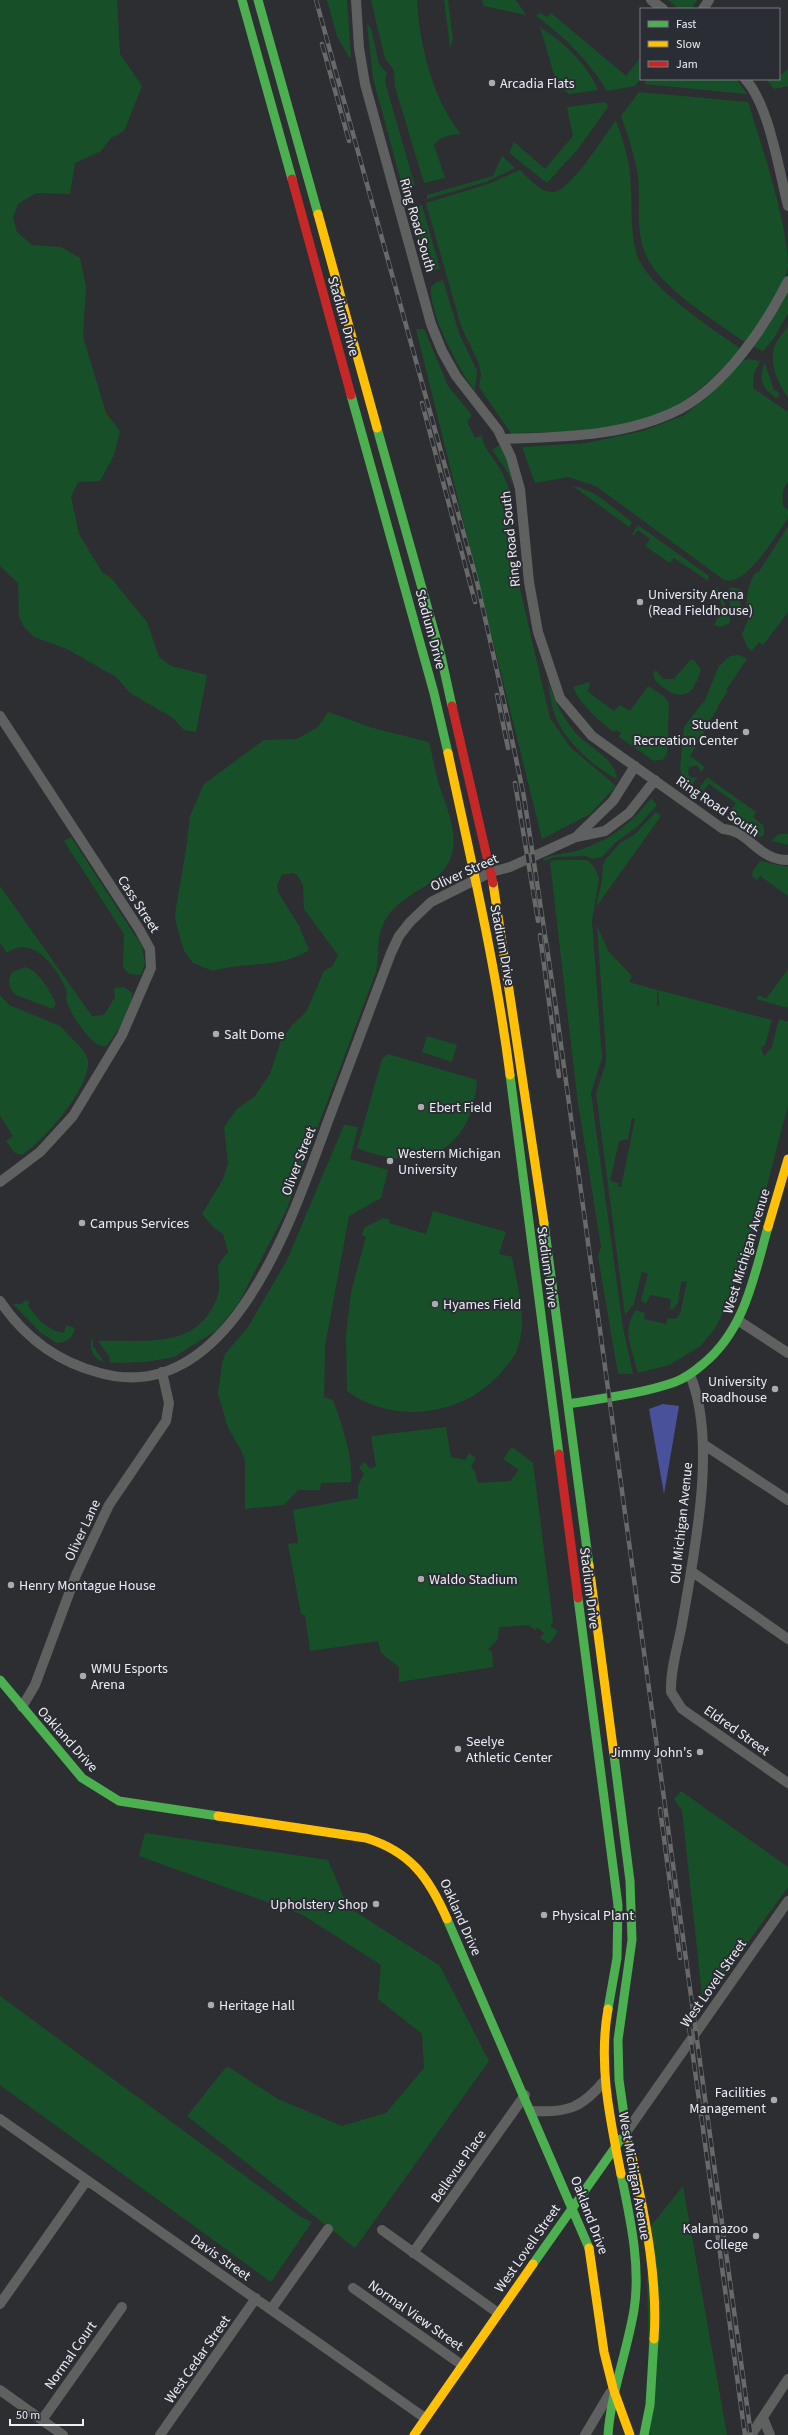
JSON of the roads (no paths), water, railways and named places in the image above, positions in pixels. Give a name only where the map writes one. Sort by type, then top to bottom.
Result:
[{"type":"main road","name":"Stadium Drive","points":[[242,0],[434,693],[476,879],[503,1023],[557,1429],[618,1919]]},
{"type":"main road","name":"Stadium Drive","points":[[258,0],[435,634],[497,902],[542,1198],[624,1830],[632,1919]]},
{"type":"main road","name":"West Michigan Avenue","points":[[568,1404],[662,1387],[690,1375],[717,1353],[739,1321],[786,1176],[788,1159]]},
{"type":"main road","name":"Oakland Drive","points":[[0,1680],[82,1778],[119,1801],[366,1838],[382,1843],[402,1854],[418,1867],[435,1891],[574,2206],[587,2240],[594,2265],[607,2370],[630,2435]]},
{"type":"main road","name":"West Michigan Avenue","points":[[608,2435],[613,2388],[628,2344],[636,2291],[631,2229],[605,2080],[603,2055],[604,2031],[618,1948],[618,1919]]},
{"type":"main road","name":"West Michigan Avenue","points":[[632,1919],[632,1940],[619,2023],[619,2076],[627,2131],[649,2247],[655,2322],[650,2405],[644,2435]]},
{"type":"main road","name":"West Lovell Street","points":[[414,2435],[498,2313],[627,2131]]},
{"type":"street","name":"Ring Road South","points":[[356,0],[359,48],[365,84],[431,324],[442,351],[456,376],[498,430],[511,457],[520,489],[529,582],[538,632],[560,698],[576,719],[592,736],[723,829],[731,829],[750,842],[765,856],[788,860]]},
{"type":"street","points":[[651,0],[662,8]]},
{"type":"street","points":[[746,80],[750,85],[764,113],[788,206]]},
{"type":"street","points":[[502,439],[591,435],[645,422],[680,408],[712,385],[756,338],[788,281]]},
{"type":"street","name":"Cass Street","points":[[0,716],[140,929],[150,949],[151,962],[149,975],[122,1035],[80,1106],[40,1152],[0,1182]]},
{"type":"street","name":"Oliver Street","points":[[576,837],[613,801],[635,766]]},
{"type":"street","name":"Oliver Street","points":[[0,1301],[16,1323],[35,1341],[51,1352],[82,1368],[106,1375],[130,1377],[179,1368],[221,1335],[233,1322],[266,1269],[306,1179],[399,936],[420,911],[431,902],[491,872],[510,867],[576,837],[605,830],[618,822],[634,808],[655,780]]},
{"type":"street","points":[[739,1321],[788,1353]]},
{"type":"street","name":"Oliver Lane","points":[[22,1707],[35,1685],[76,1575],[109,1505],[166,1421],[169,1403],[162,1372]]},
{"type":"street","name":"Old Michigan Avenue","points":[[673,1698],[671,1685],[691,1572],[698,1520],[702,1444],[699,1402],[690,1375]]},
{"type":"street","points":[[702,1444],[788,1500]]},
{"type":"street","points":[[691,1572],[788,1639]]},
{"type":"street","name":"Eldred Street","points":[[673,1698],[682,1709],[788,1783]]},
{"type":"street","name":"West Lovell Street","points":[[627,2131],[788,1902]]},
{"type":"street","points":[[532,2111],[565,2111],[578,2106],[597,2091],[605,2080],[619,2076]]},
{"type":"street","name":"Bellevue Place","points":[[413,2253],[525,2095]]},
{"type":"street","name":"Davis Street","points":[[0,2119],[272,2308],[425,2418]]},
{"type":"street","points":[[0,2304],[87,2180]]},
{"type":"street","points":[[272,2308],[328,2229]]},
{"type":"street","points":[[382,2230],[498,2313]]},
{"type":"street","name":"Normal View Street","points":[[353,2288],[462,2365]]},
{"type":"street","name":"West Cedar Street","points":[[160,2435],[256,2298]]},
{"type":"street","name":"Normal Court","points":[[42,2420],[122,2307]]},
{"type":"street","points":[[751,2435],[788,2379]]},
{"type":"street","points":[[585,2435],[613,2388]]},
{"type":"street","points":[[0,2390],[63,2435]]},
{"type":"street","points":[[763,2418],[770,2435]]},
{"type":"water","points":[[663,1404],[679,1406],[664,1494],[649,1409]]},
{"type":"railway","points":[[316,0],[476,578],[524,797],[555,1001],[751,2435]]},
{"type":"railway","points":[[322,44],[349,141]]},
{"type":"railway","points":[[422,403],[475,602]]},
{"type":"railway","points":[[497,695],[508,748]]},
{"type":"railway","points":[[515,783],[538,921]]},
{"type":"railway","points":[[540,935],[559,1076]]},
{"type":"railway","points":[[660,1809],[680,1958]]},
{"type":"railway","points":[[689,2027],[745,2435]]},
{"type":"place","name":"Arcadia Flats","points":[[492,83]]},
{"type":"place","name":"University Arena (Read Fieldhouse)","points":[[640,602]]},
{"type":"place","name":"Student Recreation Center","points":[[746,732]]},
{"type":"place","name":"Salt Dome","points":[[216,1034]]},
{"type":"place","name":"Ebert Field","points":[[421,1107]]},
{"type":"place","name":"Western Michigan University","points":[[390,1161]]},
{"type":"place","name":"Campus Services","points":[[82,1223]]},
{"type":"place","name":"Hyames Field","points":[[435,1304]]},
{"type":"place","name":"University Roadhouse","points":[[775,1389]]},
{"type":"place","name":"Waldo Stadium","points":[[421,1579]]},
{"type":"place","name":"Henry Montague House","points":[[11,1585]]},
{"type":"place","name":"WMU Esports Arena","points":[[83,1676]]},
{"type":"place","name":"Seelye Athletic Center","points":[[458,1749]]},
{"type":"place","name":"Jimmy John's","points":[[700,1752]]},
{"type":"place","name":"Upholstery Shop","points":[[376,1904]]},
{"type":"place","name":"Physical Plant","points":[[544,1915]]},
{"type":"place","name":"Heritage Hall","points":[[211,2005]]},
{"type":"place","name":"Facilities Management","points":[[774,2100]]},
{"type":"place","name":"Kalamazoo College","points":[[756,2236]]}]
